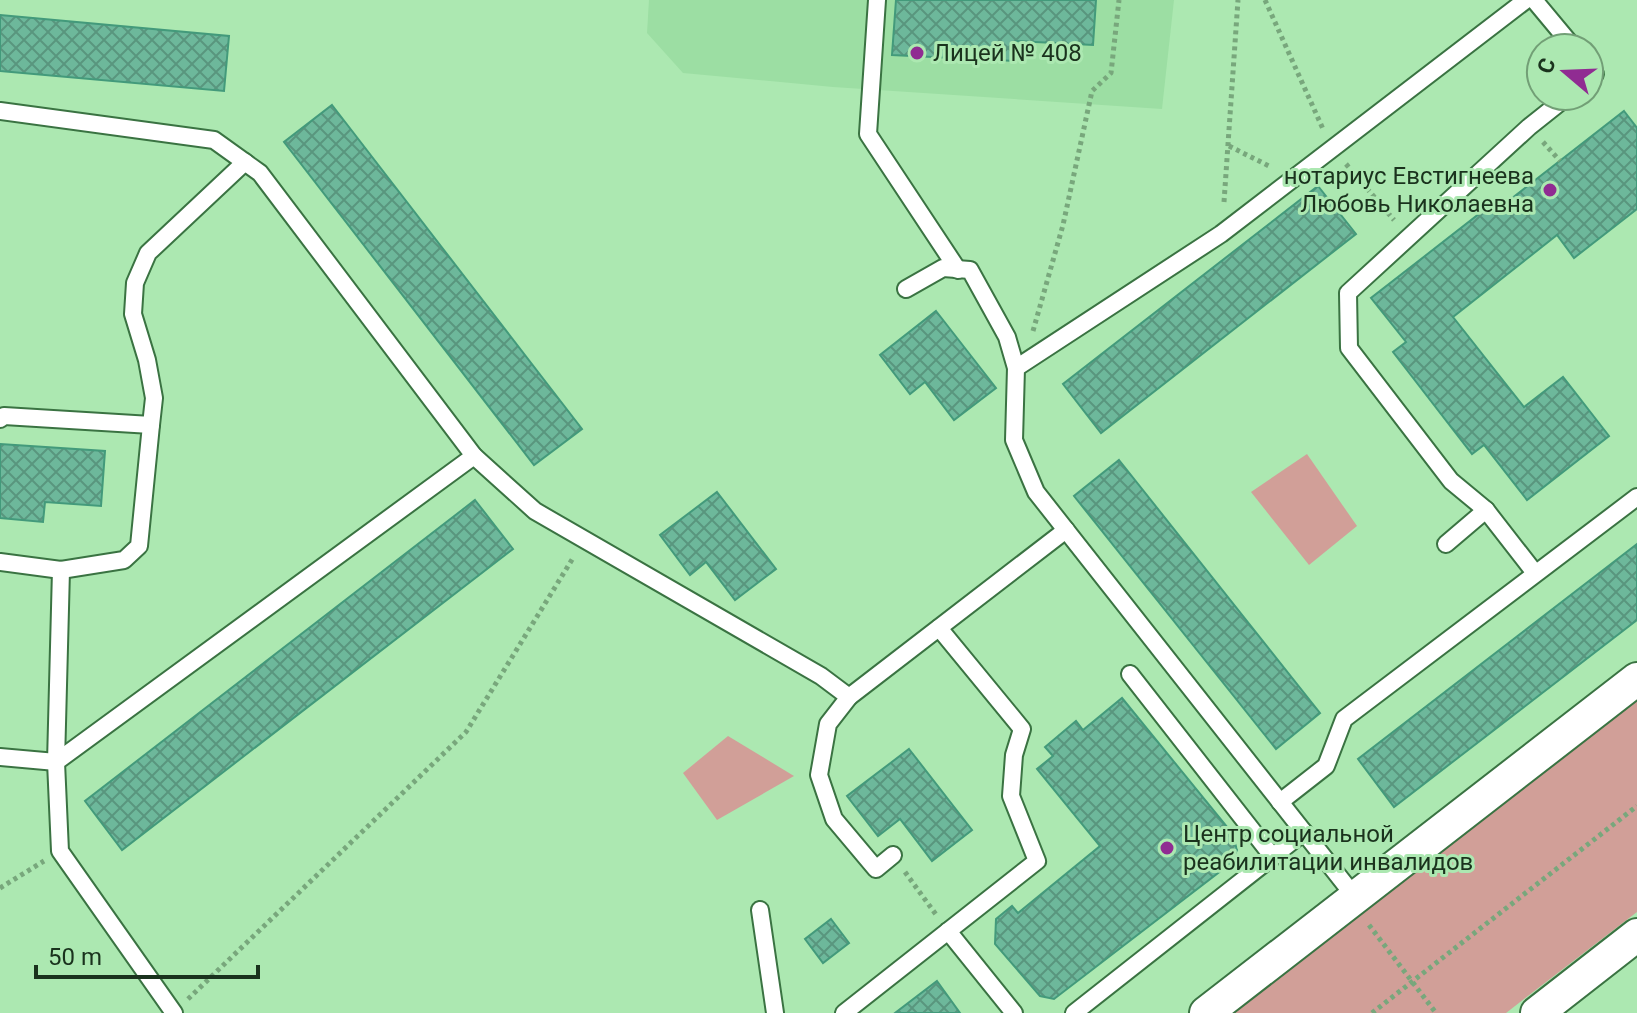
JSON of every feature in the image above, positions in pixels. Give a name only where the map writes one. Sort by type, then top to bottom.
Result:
[{"type":"street","points":[[1206,1013],[1366,906],[1637,679]]},
{"type":"street","points":[[1537,1013],[1637,935]]},
{"type":"lane","points":[[877,0],[868,134],[958,270]]},
{"type":"lane","points":[[1020,365],[1221,234],[1526,0]]},
{"type":"lane","points":[[1534,0],[1561,32]]},
{"type":"lane","points":[[0,111],[214,140],[260,173],[474,456],[535,511],[821,676],[849,697]]},
{"type":"lane","points":[[1535,573],[1486,510],[1451,481],[1349,348],[1348,293],[1548,112]]},
{"type":"lane","points":[[0,562],[61,570],[124,560],[139,546],[154,398],[147,360],[133,314],[135,283],[148,253],[245,162]]},
{"type":"lane","points":[[906,289],[943,268],[970,270],[1020,365],[1014,440],[1036,492],[1280,802],[1366,906]]},
{"type":"lane","points":[[0,419],[4,416],[151,425]]},
{"type":"lane","points":[[0,757],[56,762],[474,456]]},
{"type":"lane","points":[[1280,802],[1326,766],[1344,719],[1637,497]]},
{"type":"lane","points":[[1446,544],[1486,510]]},
{"type":"lane","points":[[893,855],[876,869],[834,819],[819,775],[828,724],[849,697],[1066,530]]},
{"type":"lane","points":[[61,570],[56,762],[60,851],[174,1013]]},
{"type":"lane","points":[[844,1013],[1037,861],[1011,796],[1014,755],[1022,729],[939,628]]},
{"type":"lane","points":[[1130,674],[1273,857]]},
{"type":"lane","points":[[1074,1013],[1304,832]]},
{"type":"lane","points":[[760,910],[775,1013]]},
{"type":"lane","points":[[948,931],[1014,1013]]},
{"type":"path","points":[[1020,365],[1063,225],[1092,91],[1111,73],[1119,0]]},
{"type":"path","points":[[1221,234],[1238,0]]},
{"type":"path","points":[[1229,146],[1292,177]]},
{"type":"path","points":[[174,1013],[466,732],[584,540]]},
{"type":"path","points":[[1372,1013],[1637,806]]},
{"type":"path","points":[[0,888],[60,851]]},
{"type":"path","points":[[893,855],[948,931]]},
{"type":"path","points":[[1366,906],[1366,921],[1436,1013]]},
{"type":"shaded area","name":"Лицей № 408","points":[[649,0],[1174,0],[1162,109],[833,87],[683,73],[647,33]]},
{"type":"shaded area","points":[[1307,454],[1357,526],[1309,565],[1251,492]]},
{"type":"shaded area","points":[[1637,699],[1637,912],[1506,1013],[1232,1013]]},
{"type":"shaded area","points":[[728,736],[794,776],[717,820],[683,773]]},
{"type":"building","points":[[896,0],[1096,0],[1093,45],[1016,41],[1015,61],[892,55]]},
{"type":"building","points":[[0,15],[229,36],[224,91],[0,71]]},
{"type":"building","points":[[332,105],[582,429],[534,465],[284,142]]},
{"type":"building","points":[[1624,111],[1637,128],[1637,209],[1574,258],[1557,235],[1453,317],[1524,407],[1563,377],[1609,436],[1527,500],[1484,445],[1472,454],[1393,352],[1406,342],[1371,298],[1493,203],[1498,209]]},
{"type":"building","points":[[1318,186],[1356,234],[1101,433],[1063,384]]},
{"type":"building","points":[[936,311],[996,388],[954,420],[925,382],[910,394],[880,355]]},
{"type":"building","points":[[0,444],[105,451],[101,506],[45,502],[43,522],[0,518]]},
{"type":"building","points":[[1119,460],[1320,713],[1276,749],[1074,496]]},
{"type":"building","points":[[717,492],[776,569],[735,600],[706,562],[690,575],[660,535]]},
{"type":"building","points":[[475,500],[513,549],[122,850],[85,801]]},
{"type":"building","points":[[1637,544],[1637,620],[1394,807],[1358,759]]},
{"type":"building","name":"Центр социальной реабилитации инвалидов","points":[[1122,698],[1232,833],[1237,850],[1231,863],[1054,999],[1040,996],[995,944],[996,919],[1012,906],[1018,913],[1100,846],[1037,769],[1053,756],[1045,747],[1076,721],[1083,730]]},
{"type":"building","points":[[909,749],[972,830],[932,861],[900,819],[878,836],[847,796]]},
{"type":"building","points":[[831,919],[849,943],[823,963],[805,939]]},
{"type":"building","points":[[937,981],[960,1013],[895,1013]]},
{"type":"place","name":"Лицей № 408","points":[[917,53]]},
{"type":"place","name":"нотариус Евстигнеева Любовь Николаевна","points":[[1550,190]]},
{"type":"place","name":"Центр социальной реабилитации инвалидов","points":[[1167,848]]}]
